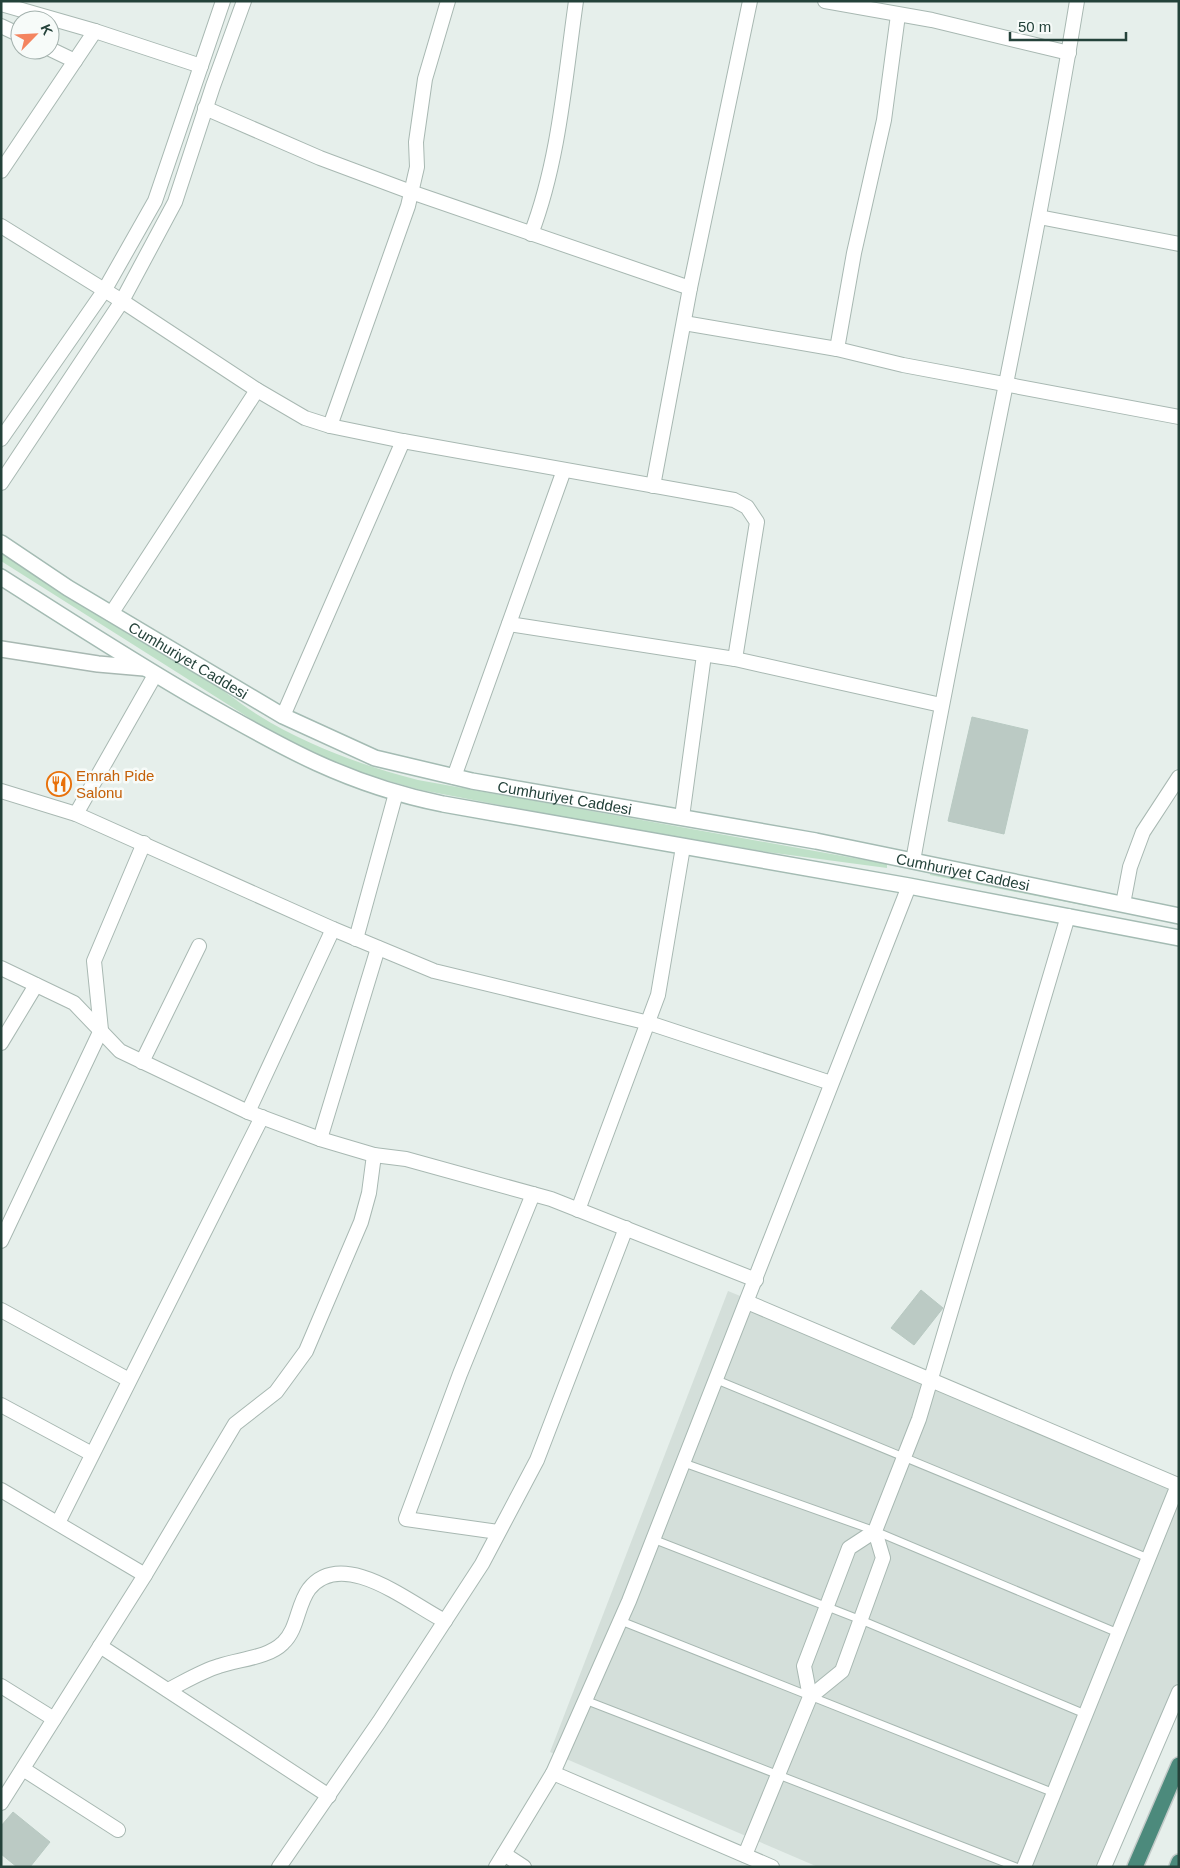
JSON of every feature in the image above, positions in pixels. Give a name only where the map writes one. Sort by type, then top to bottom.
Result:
[{"type":"highway","points":[[1135,1867],[1179,1766]]},
{"type":"highway","points":[[1177,1867],[1179,1862]]},
{"type":"main road","name":"Cumhuriyet Caddesi","points":[[1,543],[68,588],[283,716],[348,748],[375,758],[454,777],[682,817],[913,861],[1179,916]]},
{"type":"main road","name":"Cumhuriyet Caddesi","points":[[1,577],[149,671],[289,751],[338,773],[396,793],[443,804],[909,886],[1179,938]]},
{"type":"main road","points":[[1,649],[149,671]]},
{"type":"main road","points":[[909,886],[913,861]]},
{"type":"street","points":[[1,439],[104,291],[155,201],[222,1]]},
{"type":"street","points":[[1,483],[122,301],[175,202],[205,108],[244,1]]},
{"type":"street","points":[[330,426],[411,192],[417,167],[416,142],[425,79],[448,1]]},
{"type":"street","points":[[531,234],[543,203],[561,106],[576,1]]},
{"type":"street","points":[[653,486],[690,288],[750,1]]},
{"type":"street","points":[[825,1],[932,20],[1069,53]]},
{"type":"street","points":[[913,861],[941,705],[1039,217],[1077,1]]},
{"type":"street","points":[[1,4],[95,31],[201,66]]},
{"type":"street","points":[[837,349],[854,253],[884,120],[898,15]]},
{"type":"street","points":[[1,171],[95,31]]},
{"type":"street","points":[[60,54],[75,61]]},
{"type":"street","points":[[205,108],[320,158],[411,192],[690,288]]},
{"type":"street","points":[[1039,217],[1179,244]]},
{"type":"street","points":[[1,226],[122,301],[257,390],[305,418],[330,426],[403,441],[734,500],[747,507],[754,514],[758,522],[735,659]]},
{"type":"street","points":[[684,323],[837,349],[1179,417]]},
{"type":"street","points":[[111,614],[257,390]]},
{"type":"street","points":[[283,716],[403,441]]},
{"type":"street","points":[[454,777],[564,470]]},
{"type":"street","points":[[509,624],[735,659],[941,705]]},
{"type":"street","points":[[682,817],[704,655]]},
{"type":"street","points":[[76,814],[142,694],[149,671]]},
{"type":"street","points":[[1123,904],[1130,867],[1143,832],[1179,777]]},
{"type":"street","points":[[1,790],[76,814],[434,972],[649,1023],[831,1083]]},
{"type":"street","points":[[356,939],[396,793]]},
{"type":"street","points":[[1,1241],[100,1030],[94,961],[144,843]]},
{"type":"street","points":[[578,1210],[658,995],[683,847]]},
{"type":"street","points":[[496,1867],[553,1773],[620,1621],[717,1380],[909,886]]},
{"type":"street","points":[[810,1697],[804,1666],[826,1606],[849,1548],[875,1531],[919,1419],[1068,916]]},
{"type":"street","points":[[248,1112],[333,929]]},
{"type":"street","points":[[142,1062],[199,946]]},
{"type":"street","points":[[320,1139],[378,948]]},
{"type":"street","points":[[1,968],[74,1003],[120,1050],[248,1112],[320,1139],[374,1155],[406,1159],[533,1194],[626,1228],[756,1280]]},
{"type":"street","points":[[1,1043],[36,985]]},
{"type":"street","points":[[58,1523],[262,1117]]},
{"type":"street","points":[[1,1803],[144,1575],[235,1424],[276,1392],[306,1351],[361,1222],[369,1193],[374,1155]]},
{"type":"street","points":[[498,1532],[406,1519],[460,1374],[533,1194]]},
{"type":"street","points":[[279,1867],[329,1796],[482,1564],[536,1460],[626,1228]]},
{"type":"street","points":[[747,1302],[1178,1485],[1024,1867]]},
{"type":"street","points":[[1,1310],[129,1380]]},
{"type":"street","points":[[1,1405],[92,1454]]},
{"type":"street","points":[[1,1490],[144,1575]]},
{"type":"street","points":[[745,1855],[810,1697],[842,1671],[883,1558],[875,1531]]},
{"type":"street","points":[[168,1690],[217,1666],[273,1650],[284,1643],[292,1630],[309,1590],[322,1578],[338,1574],[353,1575],[380,1584],[400,1593],[445,1621]]},
{"type":"street","points":[[100,1646],[329,1796]]},
{"type":"street","points":[[1,1686],[54,1719]]},
{"type":"street","points":[[1104,1867],[1179,1692]]},
{"type":"street","points":[[23,1769],[118,1830]]},
{"type":"street","points":[[553,1773],[772,1867]]},
{"type":"street","points":[[504,1854],[524,1867]]},
{"type":"lane","points":[[717,1380],[1148,1558]]},
{"type":"lane","points":[[684,1463],[875,1531],[1118,1633]]},
{"type":"lane","points":[[654,1539],[861,1620],[1085,1714]]},
{"type":"lane","points":[[620,1621],[1054,1793]]},
{"type":"lane","points":[[585,1700],[1016,1867]]},
{"type":"shaded area","points":[[728,1291],[1179,1477],[1179,1679],[1095,1867],[818,1867],[550,1752]]},
{"type":"green space","points":[[1,553],[74,600],[206,679],[276,726],[335,754],[418,780],[887,864],[887,868],[767,852],[558,816],[421,790],[364,774],[276,735],[1,561]]},
{"type":"green space","points":[[931,870],[1093,901],[1092,907],[930,875]]},
{"type":"building","points":[[972,717],[1028,730],[1004,834],[948,821]]},
{"type":"building","points":[[921,1290],[943,1308],[914,1345],[891,1328]]},
{"type":"building","points":[[13,1812],[50,1842],[30,1867],[17,1867],[1,1854],[1,1826]]},
{"type":"place","name":"Emrah Pide Salonu","points":[[59,784]]}]
